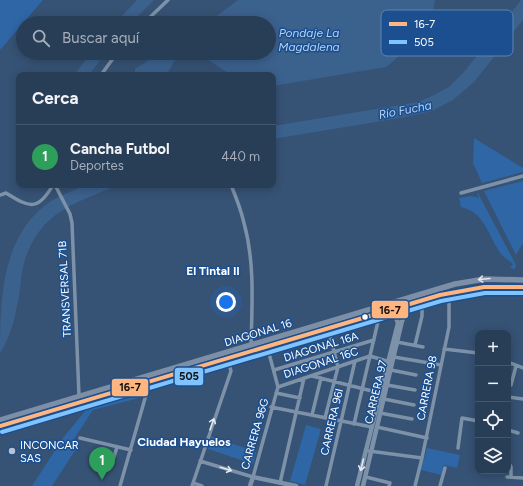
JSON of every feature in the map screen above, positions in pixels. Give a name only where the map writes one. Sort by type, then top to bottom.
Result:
[{"type":"main road","name":"DIAGONAL 16","points":[[0,420],[455,284],[485,279],[523,280]]},
{"type":"main road","name":"DIAGONAL 16","points":[[0,426],[422,300],[449,293],[493,286],[523,288]]},
{"type":"street","points":[[151,16],[168,0]]},
{"type":"street","points":[[103,72],[112,60]]},
{"type":"street","points":[[461,193],[523,176]]},
{"type":"street","points":[[0,195],[6,193],[16,200],[33,205],[39,204],[52,188]]},
{"type":"street","name":"TRANSVERSAL 71B","points":[[56,188],[70,214],[72,223],[79,396]]},
{"type":"street","points":[[232,188],[244,223],[250,256],[253,284],[251,346]]},
{"type":"street","name":"CARRERA 98","points":[[415,486],[427,438],[444,349],[450,327],[449,293]]},
{"type":"street","points":[[415,345],[422,316],[422,300]]},
{"type":"street","name":"CARRERA 97","points":[[364,486],[372,451],[374,427],[380,393],[397,342],[403,317],[411,304]]},
{"type":"street","points":[[354,424],[374,340],[383,312]]},
{"type":"street","name":"CARRERA 97","points":[[357,486],[366,450],[384,399],[398,321],[395,315],[383,312]]},
{"type":"street","points":[[325,418],[338,367],[328,328]]},
{"type":"street","name":"DIAGONAL 16A","points":[[274,370],[374,340]]},
{"type":"street","points":[[397,342],[423,347]]},
{"type":"street","points":[[267,346],[278,387]]},
{"type":"street","points":[[444,349],[475,354]]},
{"type":"street","name":"DIAGONAL 16C","points":[[278,387],[370,356],[441,366]]},
{"type":"street","points":[[202,486],[192,484],[231,371],[227,358]]},
{"type":"street","name":"CARRERA 96I","points":[[326,486],[355,362]]},
{"type":"street","points":[[511,364],[523,368]]},
{"type":"street","points":[[511,385],[516,366]]},
{"type":"street","points":[[390,370],[416,375]]},
{"type":"street","points":[[311,376],[380,393]]},
{"type":"street","points":[[280,483],[304,378]]},
{"type":"street","points":[[312,415],[321,378]]},
{"type":"street","points":[[120,486],[150,381]]},
{"type":"street","points":[[387,385],[415,390]]},
{"type":"street","name":"CARRERA 96G","points":[[250,486],[271,407],[278,387]]},
{"type":"street","points":[[276,393],[300,398]]},
{"type":"street","points":[[511,397],[523,399]]},
{"type":"street","points":[[384,399],[414,405]]},
{"type":"street","points":[[271,407],[427,438]]},
{"type":"street","points":[[380,413],[412,420]]},
{"type":"street","points":[[458,448],[462,418],[475,420]]},
{"type":"street","points":[[511,431],[518,433]]},
{"type":"street","points":[[80,438],[131,450]]},
{"type":"street","points":[[112,460],[117,447]]},
{"type":"street","points":[[366,450],[422,458]]},
{"type":"street","points":[[200,461],[296,486]]},
{"type":"street","points":[[440,486],[445,468]]},
{"type":"street","points":[[510,474],[509,477],[523,478]]},
{"type":"street","points":[[366,477],[389,484]]},
{"type":"shaded area","points":[[0,0],[43,0],[29,16],[16,16],[16,31],[0,50]]},
{"type":"shaded area","points":[[474,138],[523,168],[523,172],[482,183],[473,163]]},
{"type":"shaded area","points":[[523,181],[523,243],[516,255],[484,191]]},
{"type":"shaded area","points":[[477,193],[516,265],[515,269],[510,268],[513,264],[501,254],[481,219],[476,214],[461,207],[459,198],[471,196],[479,198]]},
{"type":"shaded area","points":[[145,390],[143,397],[93,410],[72,442],[78,446],[52,486],[32,486],[63,438],[89,406]]},
{"type":"shaded area","points":[[306,425],[321,429],[305,485],[290,481]]},
{"type":"shaded area","points":[[211,436],[256,452],[253,464],[208,449]]},
{"type":"shaded area","points":[[427,448],[460,455],[457,468],[444,465],[441,475],[421,470]]},
{"type":"water","points":[[137,0],[154,0],[138,16],[122,16]]},
{"type":"water","name":"Pondaje La Magdalena","points":[[238,0],[435,0],[433,10],[381,10],[381,56],[398,56],[386,67],[276,85],[276,72],[226,72],[208,60],[276,60],[276,16],[216,16]]},
{"type":"water","points":[[521,0],[523,0],[523,20],[513,33],[513,10]]},
{"type":"water","name":"Río Fucha","points":[[477,56],[495,56],[474,82],[453,100],[432,111],[406,117],[276,139],[276,126],[418,102],[449,87],[464,72]]},
{"type":"water","points":[[86,60],[101,60],[91,72],[76,72]]},
{"type":"water","points":[[149,60],[175,60],[168,72],[135,72],[135,69]]},
{"type":"water","points":[[79,188],[111,188],[64,209],[43,227],[34,239],[24,264],[19,296],[12,325],[0,353],[3,290],[13,248],[23,230],[36,214],[53,200]]},
{"type":"transit line","name":"16-7","points":[[0,426],[440,295],[484,287],[523,287]]},
{"type":"transit line","name":"505","points":[[2,432],[441,301],[485,293],[523,293]]},
{"type":"place","name":"INCONCAR SAS","points":[[12,451]]},
{"type":"place","name":"Cancha Futbol","points":[[102,480]]},
{"type":"district","name":"El Tintal II","points":[[213,271]]},
{"type":"district","name":"Ciudad Hayuelos","points":[[184,442]]}]
